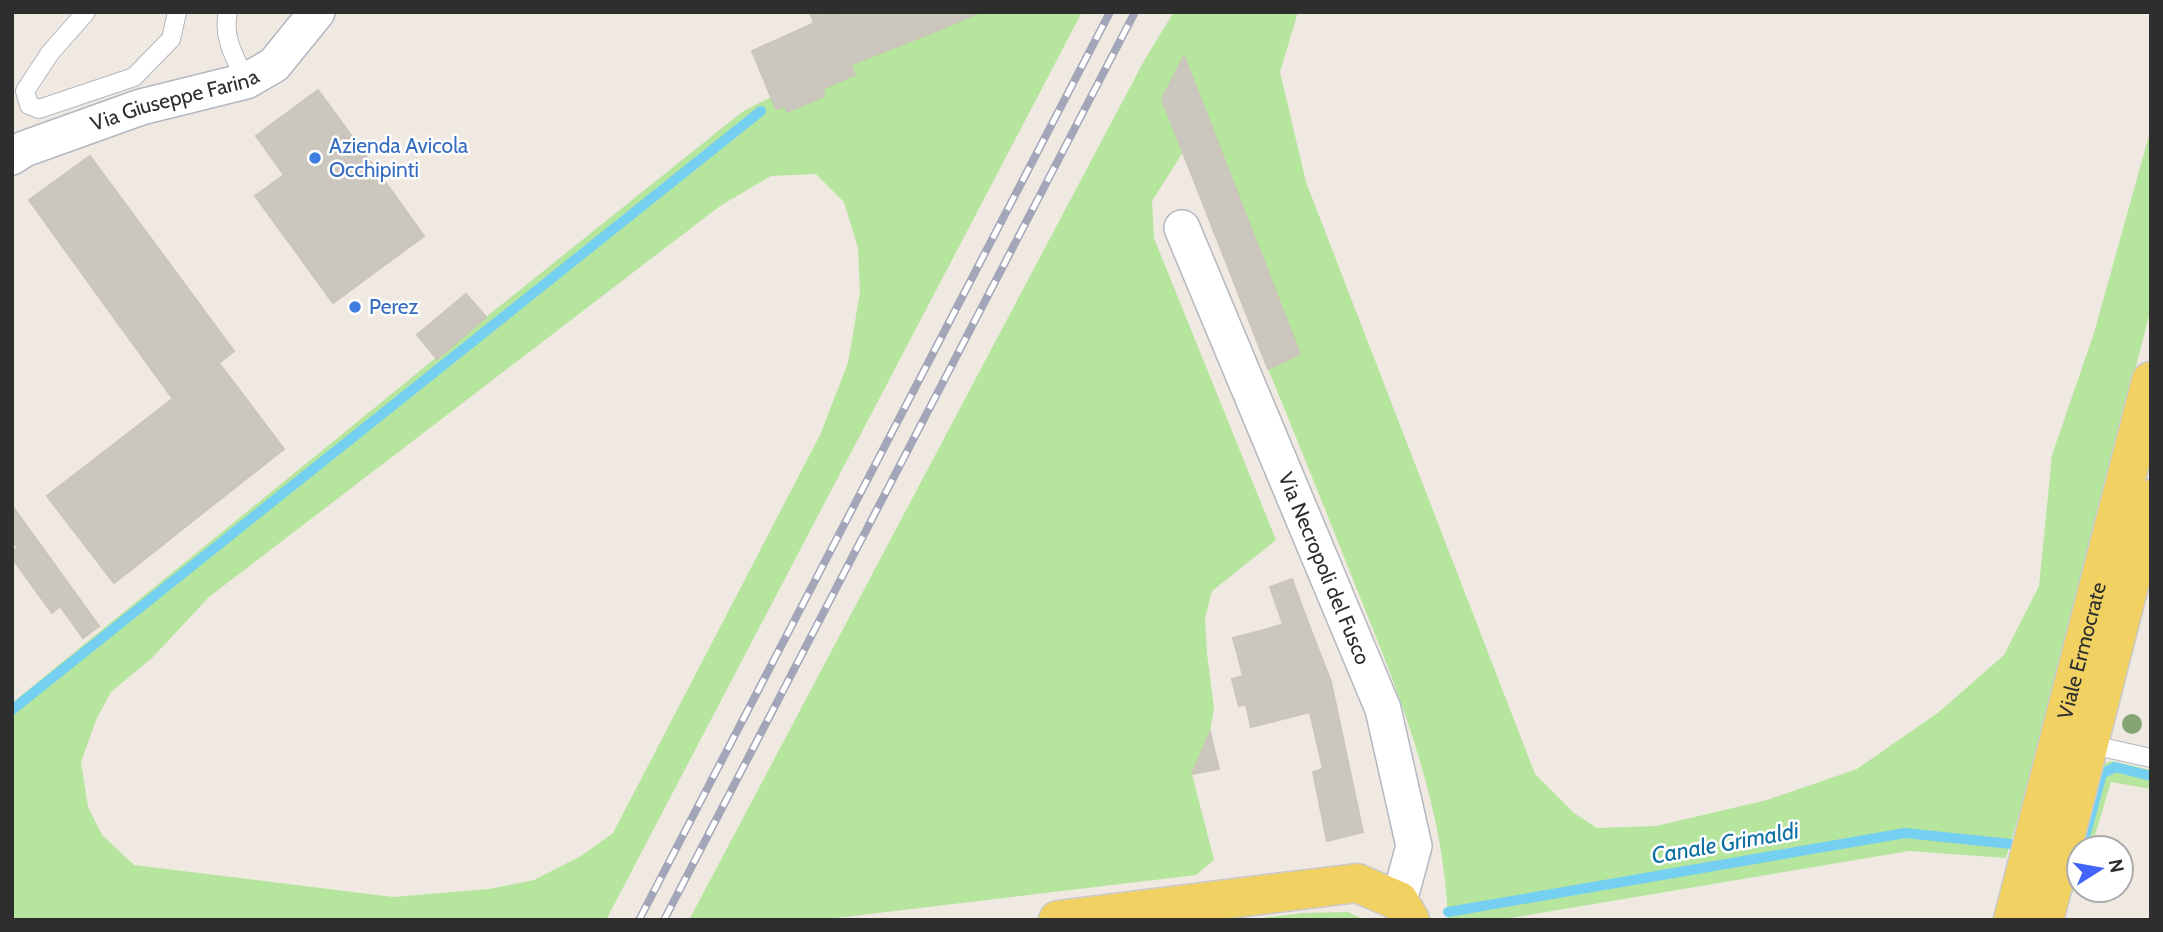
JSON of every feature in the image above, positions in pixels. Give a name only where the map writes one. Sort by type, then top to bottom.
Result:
[{"type":"main road","name":"Viale Ermocrate","points":[[2013,920],[2151,381]]},
{"type":"main road","name":"Viale Ermocrate","points":[[2044,920],[2151,499]]},
{"type":"main road","points":[[1058,920],[1357,883],[1404,910]]},
{"type":"street","name":"Via Giuseppe Farina","points":[[12,157],[137,92],[246,80],[274,65],[317,12]]},
{"type":"street","name":"Via Necropoli del Fusco","points":[[1182,228],[1383,709],[1414,846],[1404,910]]},
{"type":"lane","points":[[86,12],[51,53],[25,92],[29,104],[40,110],[137,92],[172,39],[177,12]]},
{"type":"lane","points":[[228,12],[226,23],[229,44],[246,80]]},
{"type":"lane","points":[[2088,744],[2151,758]]},
{"type":"green space","points":[[981,12],[1082,12],[606,920],[12,920],[12,703],[742,112],[771,97],[776,109],[785,106],[787,111],[822,89],[854,75],[850,65]],"holes":[[[816,174],[844,202],[858,248],[860,292],[848,363],[820,435],[613,833],[581,856],[534,880],[489,889],[393,897],[134,865],[102,835],[88,807],[81,762],[96,720],[111,692],[153,657],[209,597],[720,206],[771,176]]]},
{"type":"green space","points":[[1174,12],[1298,12],[1280,72],[1306,182],[1535,774],[1574,813],[1597,828],[1656,826],[1767,800],[1857,769],[1939,712],[2004,655],[2039,586],[2052,455],[2094,333],[2151,128],[2151,308],[2034,764],[2006,858],[1909,851],[1499,920],[1448,920],[1439,838],[1419,757],[1377,640],[1268,369],[1300,354],[1184,56],[1183,152],[1152,201],[1154,238],[1276,540],[1212,591],[1205,618],[1214,709],[1210,732],[1192,774],[1214,860],[1196,875],[845,917],[813,920],[689,920],[1145,59]]},
{"type":"green space","points":[[2112,761],[2151,770],[2151,789],[2111,782],[2095,834],[2080,834],[2098,765]]},
{"type":"green space","points":[[2065,890],[2066,904],[2058,917]]},
{"type":"green space","points":[[1348,912],[1365,920],[1244,920],[1304,913]]},
{"type":"building","points":[[838,12],[814,23],[810,13]]},
{"type":"building","points":[[838,12],[926,12],[934,32],[850,65],[830,16]]},
{"type":"building","points":[[926,12],[981,12],[934,32]]},
{"type":"building","points":[[830,16],[855,75],[822,89],[825,96],[787,112],[785,106],[776,109],[752,51]]},
{"type":"building","points":[[1184,56],[1300,354],[1268,369],[1162,99]]},
{"type":"building","points":[[318,90],[378,172],[288,241],[255,196],[284,175],[256,136]]},
{"type":"building","points":[[90,156],[183,282],[120,326],[29,200]]},
{"type":"building","points":[[378,172],[424,236],[333,303],[288,241]]},
{"type":"building","points":[[183,282],[234,351],[173,399],[120,326]]},
{"type":"building","points":[[466,294],[486,317],[437,359],[417,335]]},
{"type":"building","points":[[219,363],[284,449],[114,583],[47,496]]},
{"type":"building","points":[[13,507],[99,626],[83,638],[60,606],[52,613],[12,558],[12,552],[18,548],[12,541]]},
{"type":"building","points":[[1292,579],[1306,617],[1283,624],[1270,587]]},
{"type":"building","points":[[1306,617],[1331,682],[1282,695],[1264,630]]},
{"type":"building","points":[[1264,630],[1282,695],[1239,706],[1232,679],[1243,676],[1233,638]]},
{"type":"building","points":[[1331,682],[1363,832],[1327,841],[1313,772],[1323,769],[1310,712],[1251,727],[1246,705]]},
{"type":"building","points":[[1210,732],[1219,769],[1192,774]]},
{"type":"waterway","points":[[12,710],[761,111]]},
{"type":"waterway","name":"Canale Grimaldi","points":[[2086,834],[2102,774],[2115,767],[2151,776]]},
{"type":"waterway","name":"Canale Grimaldi","points":[[1448,912],[1905,833],[2011,844]]},
{"type":"railway","points":[[639,920],[1110,12]]},
{"type":"railway","points":[[664,920],[1135,12]]},
{"type":"place","name":"Azienda Avicola Occhipinti","points":[[315,158]]},
{"type":"place","name":"Perez","points":[[355,307]]}]
